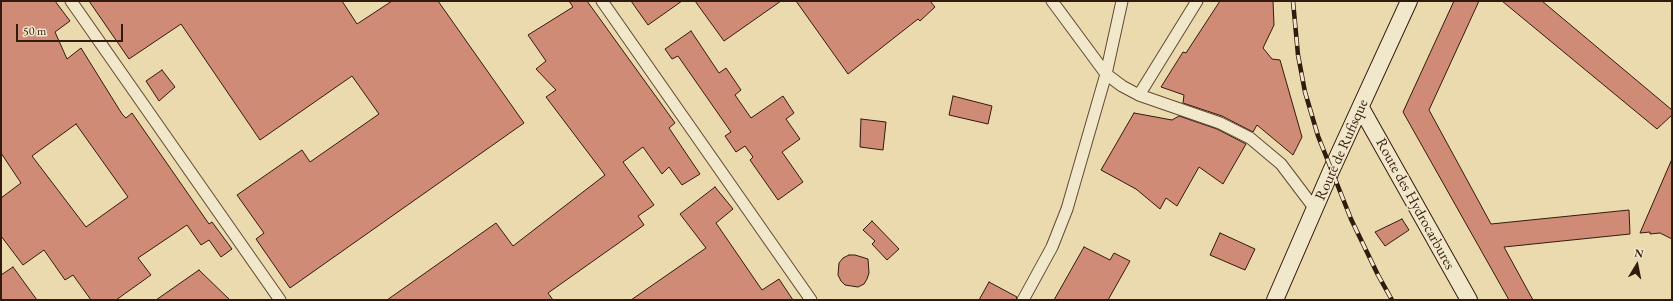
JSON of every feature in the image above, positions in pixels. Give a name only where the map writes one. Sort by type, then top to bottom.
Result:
[{"type":"main road","name":"Route de Rufisque","points":[[1275,300],[1409,1]]},
{"type":"main road","name":"Route des Hydrocarbures","points":[[1361,108],[1469,300]]},
{"type":"street","points":[[71,1],[280,300]]},
{"type":"street","points":[[602,1],[811,300]]},
{"type":"street","points":[[1052,1],[1106,74],[1122,86],[1139,95],[1220,123],[1250,138],[1281,164],[1315,209]]},
{"type":"street","points":[[1023,300],[1052,247],[1067,209],[1106,74],[1122,1]]},
{"type":"street","points":[[1139,95],[1197,1]]},
{"type":"building","points":[[1,1],[55,1],[70,21],[55,32],[67,59],[81,48],[122,114],[126,118],[132,113],[209,224],[212,222],[232,249],[221,257],[209,240],[201,245],[187,225],[138,258],[151,275],[116,300],[91,300],[73,275],[65,280],[44,250],[23,265],[1,236],[1,198],[21,183],[1,153]],"holes":[[[76,124],[128,197],[86,227],[32,156]]]},
{"type":"building","points":[[89,1],[342,1],[357,24],[392,1],[438,1],[524,123],[290,288],[256,239],[264,233],[237,195],[302,150],[310,162],[379,114],[352,76],[260,140],[181,24],[129,59]]},
{"type":"building","points":[[569,1],[587,1],[675,123],[669,128],[700,174],[682,185],[669,167],[662,174],[643,147],[623,162],[654,205],[638,216],[644,225],[548,293],[553,300],[387,300],[496,223],[513,246],[605,175],[546,97],[556,90],[536,69],[546,61],[528,35],[573,7]]},
{"type":"building","points":[[631,1],[682,1],[648,25]]},
{"type":"building","points":[[695,1],[781,1],[724,41]]},
{"type":"building","points":[[796,1],[930,1],[935,7],[920,21],[918,19],[848,74]]},
{"type":"building","points":[[1220,1],[1273,1],[1274,25],[1263,48],[1272,59],[1280,60],[1302,137],[1293,155],[1257,125],[1253,132],[1222,116],[1183,103],[1184,95],[1161,87],[1183,52],[1186,53]]},
{"type":"building","points":[[1454,1],[1479,1],[1429,110],[1491,224],[1629,210],[1630,234],[1504,247],[1533,300],[1509,300],[1403,112]]},
{"type":"building","points":[[1502,1],[1542,1],[1672,110],[1672,115],[1657,129]]},
{"type":"building","points":[[691,31],[719,73],[726,68],[741,90],[735,95],[751,118],[783,96],[794,113],[786,119],[800,139],[782,152],[803,182],[778,200],[750,160],[753,157],[745,146],[736,152],[725,136],[731,132],[678,56],[672,59],[665,49]]},
{"type":"building","points":[[162,70],[175,87],[159,101],[146,81]]},
{"type":"building","points":[[953,96],[992,106],[988,124],[949,115]]},
{"type":"building","points":[[1134,113],[1172,120],[1179,116],[1217,129],[1246,144],[1223,184],[1199,167],[1177,206],[1166,198],[1160,209],[1136,189],[1101,170]]},
{"type":"building","points":[[861,119],[886,122],[883,150],[860,147]]},
{"type":"building","points":[[1672,159],[1672,239],[1660,233],[1640,233]]},
{"type":"building","points":[[715,187],[733,209],[716,223],[762,290],[779,279],[793,300],[631,300],[706,248],[680,214]]},
{"type":"building","points":[[1402,219],[1409,230],[1385,246],[1375,232]]},
{"type":"building","points":[[872,221],[899,249],[887,260],[872,244],[875,241],[863,230]]},
{"type":"building","points":[[1220,233],[1255,249],[1245,270],[1210,255]]},
{"type":"building","points":[[1084,247],[1110,260],[1114,253],[1130,261],[1108,300],[1054,300]]},
{"type":"building","points":[[849,255],[855,255],[868,259],[869,273],[867,279],[864,284],[858,287],[845,285],[838,275],[839,263],[843,258]]},
{"type":"building","points":[[13,267],[37,300],[1,300],[1,275]]},
{"type":"building","points":[[199,270],[230,300],[156,300]]},
{"type":"building","points":[[989,282],[1017,297],[1016,300],[979,300]]},
{"type":"railway","points":[[1293,1],[1298,55],[1305,92],[1318,136],[1351,219],[1378,275],[1392,300]]}]
